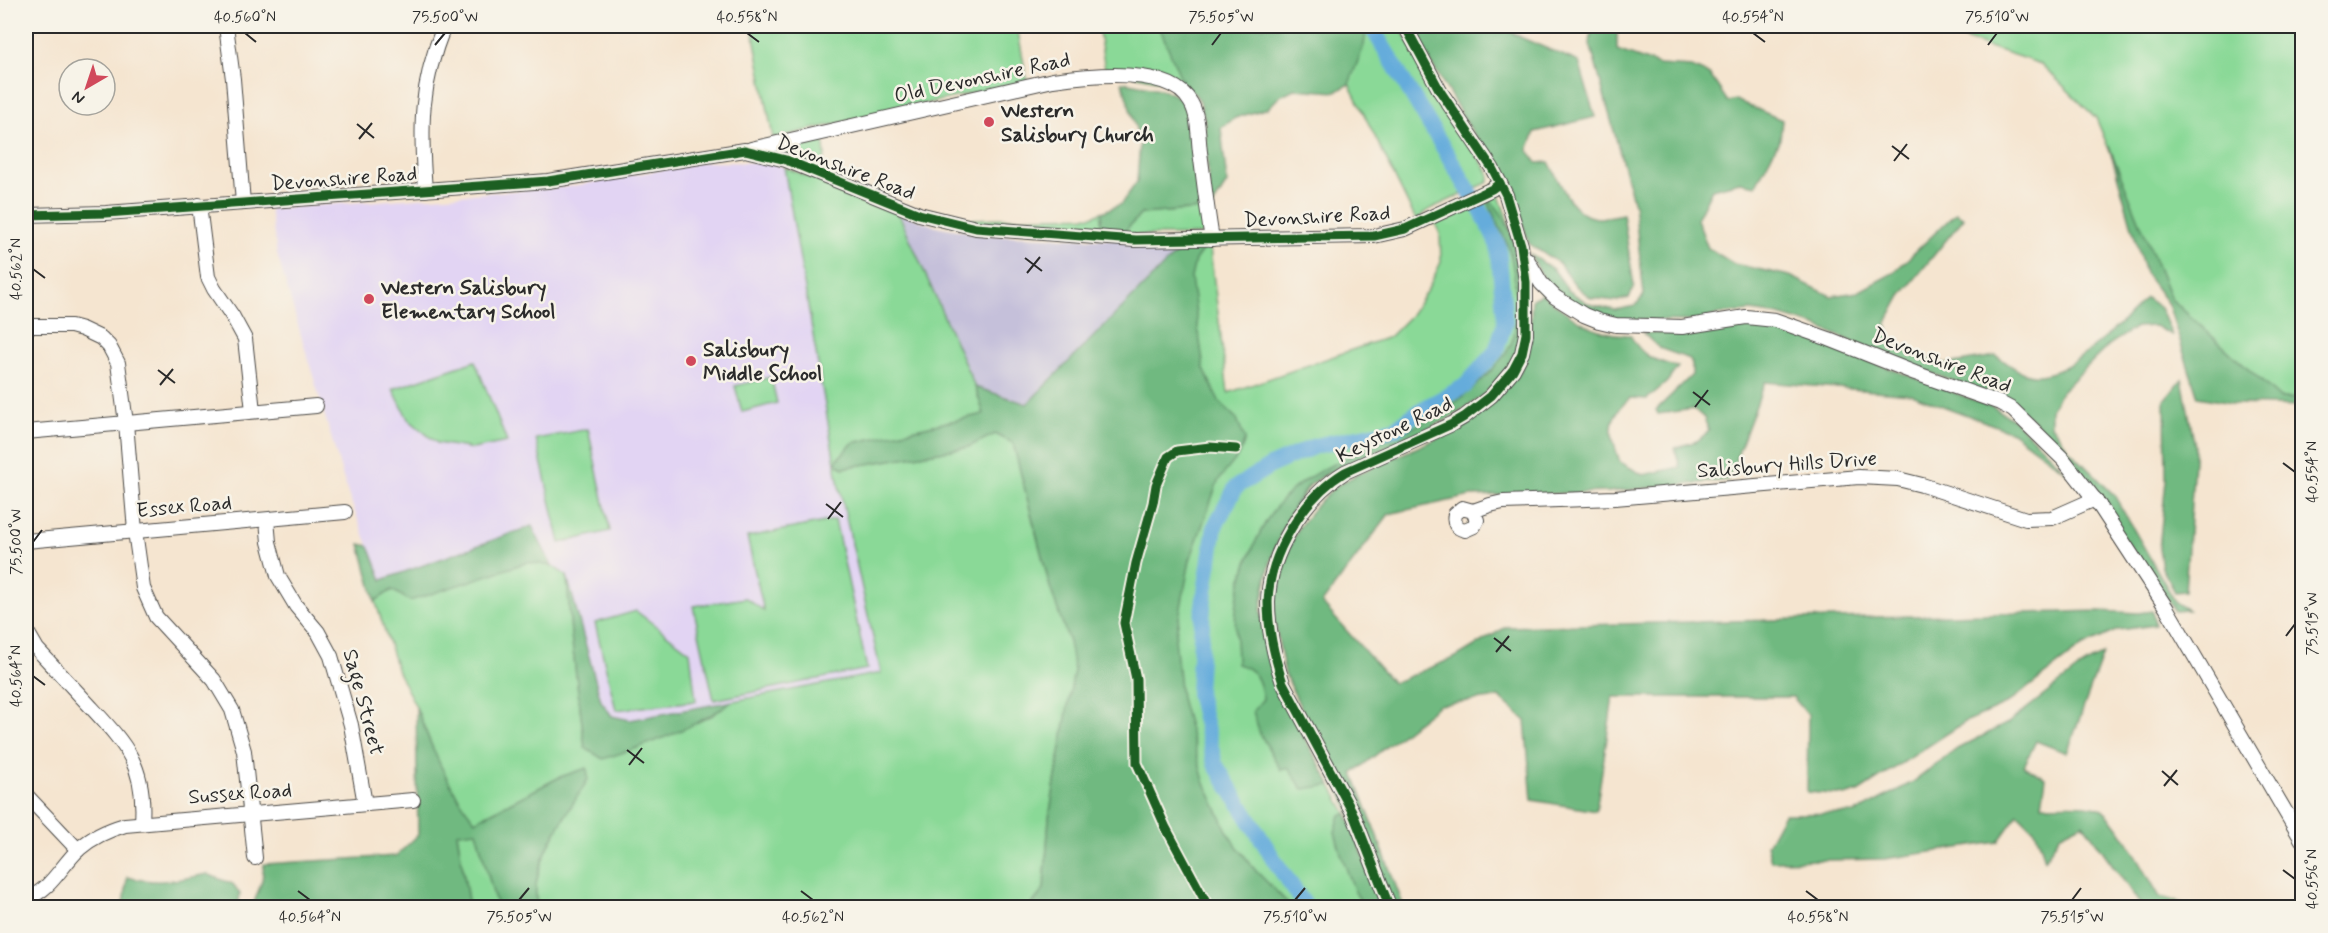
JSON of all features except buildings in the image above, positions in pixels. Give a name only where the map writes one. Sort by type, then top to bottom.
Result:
[{"type":"street","points":[[226,26],[233,79],[243,202]]},
{"type":"street","points":[[425,190],[421,139],[423,97],[430,65],[444,26]]},
{"type":"street","name":"Keystone Road","points":[[1390,908],[1352,811],[1283,683],[1271,642],[1268,599],[1281,551],[1294,524],[1320,490],[1345,472],[1458,421],[1491,396],[1513,370],[1522,353],[1526,334],[1526,282],[1518,231],[1496,186],[1405,26]]},
{"type":"street","name":"Old Devonshire Road","points":[[745,150],[1053,80],[1104,76],[1164,81],[1179,88],[1187,96],[1196,115],[1212,239]]},
{"type":"street","name":"Devonshire Road","points":[[26,215],[106,213],[583,177],[745,150],[786,160],[920,214],[957,225],[1135,240],[1374,236],[1405,229],[1496,186]]},
{"type":"street","points":[[199,205],[208,277],[244,339],[253,411]]},
{"type":"street","name":"Devonshire Road","points":[[1521,245],[1533,271],[1555,297],[1584,315],[1599,321],[1616,325],[1682,327],[1746,317],[1775,320],[1915,374],[2000,403],[2013,410],[2044,438],[2094,499],[2167,609],[2302,840]]},
{"type":"street","points":[[26,327],[71,326],[82,328],[101,338],[109,346],[118,363],[143,588],[156,617],[214,680],[232,710],[244,751],[255,858]]},
{"type":"street","points":[[26,432],[316,406]]},
{"type":"street","name":"Salisbury Hills Drive","points":[[1473,511],[1503,502],[1615,498],[1859,477],[1898,479],[1922,485],[2026,519],[2052,518],[2094,499]]},
{"type":"street","name":"Essex Road","points":[[26,541],[345,512]]},
{"type":"street","name":"Sage Street","points":[[267,520],[272,560],[278,576],[296,606],[318,632],[331,656],[351,725],[365,804]]},
{"type":"street","points":[[26,630],[37,649],[126,746],[141,783],[142,822]]},
{"type":"street","points":[[26,795],[78,850]]},
{"type":"street","name":"Sussex Road","points":[[26,899],[52,883],[78,850],[111,829],[142,822],[413,800]]},
{"type":"shaded area","points":[[705,162],[769,163],[784,167],[839,486],[881,673],[630,720],[612,717],[599,699],[567,576],[552,566],[532,526],[382,580],[348,494],[277,254],[270,209],[568,187]]},
{"type":"shaded area","points":[[898,212],[934,226],[988,235],[1187,242],[1027,405],[975,387]]},
{"type":"green space","points":[[752,26],[1017,26],[1027,81],[773,138]]},
{"type":"green space","points":[[1098,26],[1399,26],[1489,174],[1489,182],[1430,209],[1416,220],[1328,41],[1184,86],[1105,69]]},
{"type":"green space","points":[[1159,26],[1360,26],[1366,32],[1364,45],[1349,84],[1336,92],[1294,89],[1280,96],[1268,108],[1235,118],[1221,128],[1227,183],[1210,210],[1205,121],[1200,101],[1184,86]]},
{"type":"green space","points":[[1409,26],[1500,26],[1579,62],[1595,117],[1535,132],[1528,150],[1537,163],[1549,162],[1568,198],[1581,212],[1599,218],[1623,214],[1634,286],[1629,298],[1617,301],[1591,298],[1576,286],[1559,263],[1529,244],[1516,202],[1504,177],[1473,133]]},
{"type":"green space","points":[[1592,26],[1617,26],[1617,50],[1659,65],[1692,67],[1710,75],[1728,102],[1736,100],[1782,120],[1780,139],[1756,185],[1740,182],[1712,189],[1697,219],[1708,248],[1734,264],[1790,276],[1831,296],[1858,292],[1893,273],[1956,213],[1964,218],[1901,296],[1886,324],[1892,343],[1910,353],[1947,364],[1996,356],[2024,373],[2039,375],[2056,371],[2090,350],[2146,298],[2160,308],[2172,335],[2155,326],[2136,327],[2109,345],[2061,392],[2051,409],[2051,425],[2071,452],[2114,495],[2176,603],[2188,610],[2175,611],[2067,457],[2036,423],[2010,402],[1885,356],[1816,326],[1779,315],[1751,311],[1719,314],[1698,321],[1612,320],[1587,311],[1546,282],[1529,253],[1554,270],[1569,291],[1589,304],[1615,310],[1635,306],[1644,295],[1634,204],[1590,44]]},
{"type":"green space","points":[[1925,26],[2302,26],[2302,399],[2280,398],[2171,299],[2096,118],[2041,64]]},
{"type":"green space","points":[[1122,82],[1168,92],[1190,107],[1201,209],[1141,214],[1121,235],[1100,233],[1102,212],[1121,204],[1137,182],[1140,142]]},
{"type":"green space","points":[[823,138],[825,155],[821,169],[776,149]]},
{"type":"green space","points":[[2109,146],[2171,299],[2280,398],[2302,399],[2302,406],[2237,404],[2198,397],[2168,304],[2145,273]]},
{"type":"green space","points":[[784,167],[898,212],[975,387],[984,414],[853,443],[835,462],[843,468],[968,447],[995,434],[1013,443],[1050,587],[1068,637],[1027,405],[1209,241],[1228,393],[1389,337],[1411,315],[1428,289],[1441,262],[1440,234],[1435,223],[1498,193],[1515,241],[1517,351],[1476,400],[1339,467],[1311,484],[1287,518],[1270,563],[1261,611],[1267,654],[1282,698],[1349,818],[1383,907],[1116,907],[1074,672],[1049,818],[1044,889],[1030,907],[538,907],[536,892],[543,859],[560,824],[588,779],[587,769],[560,777],[475,821],[457,799],[439,764],[416,707],[398,672],[375,600],[392,590],[493,573],[528,562],[552,566],[567,576],[571,634],[585,748],[635,749],[711,716],[733,701],[881,673],[839,486]]},
{"type":"green space","points":[[1487,198],[1502,214],[1511,233],[1520,283],[1521,335],[1517,352],[1507,371],[1474,402],[1433,427],[1339,467],[1316,480],[1304,491],[1295,505],[1271,560],[1261,610],[1268,653],[1290,712],[1331,785],[1303,789],[1288,768],[1281,770],[1259,732],[1253,711],[1263,699],[1260,686],[1253,672],[1237,664],[1235,616],[1242,579],[1261,530],[1280,502],[1295,487],[1327,467],[1434,416],[1468,393],[1508,350],[1515,329],[1514,271],[1508,246]]},
{"type":"green space","points":[[1201,209],[1206,230],[1200,235],[1121,235],[1141,214]]},
{"type":"green space","points":[[1102,212],[1100,233],[971,222],[933,213],[968,219],[1092,216]]},
{"type":"green space","points":[[1209,241],[1195,260],[1191,278],[1204,369],[1220,403],[1237,419],[1245,439],[1240,454],[1218,481],[1190,560],[1175,639],[1181,698],[1204,781],[1230,837],[1256,871],[1292,907],[1030,907],[1044,889],[1049,818],[1074,670],[1069,642],[1050,587],[1013,443],[995,434],[968,447],[843,468],[835,462],[853,443],[984,414],[975,387],[1027,404],[1187,242]]},
{"type":"green space","points":[[1542,294],[1583,323],[1605,332],[1630,335],[1639,349],[1650,357],[1678,367],[1667,382],[1647,399],[1630,398],[1616,413],[1613,420],[1612,435],[1620,462],[1643,475],[1680,467],[1675,448],[1697,441],[1709,431],[1704,418],[1694,409],[1658,414],[1656,410],[1692,375],[1692,364],[1690,359],[1659,348],[1643,333],[1702,332],[1731,325],[1758,325],[1787,330],[1995,408],[2013,419],[2068,473],[2012,432],[1911,394],[1765,382],[1728,480],[1608,492],[1471,496],[1389,514],[1322,603],[1393,683],[1456,657],[1506,627],[2099,611],[2138,613],[2152,611],[2155,625],[2118,630],[2083,646],[2006,704],[1965,722],[1858,792],[1848,795],[1807,792],[1808,715],[1793,697],[1613,697],[1596,811],[1532,800],[1525,720],[1499,697],[1439,705],[1353,773],[1404,907],[1395,908],[1285,674],[1274,618],[1275,590],[1283,560],[1299,527],[1336,486],[1460,428],[1492,403],[1520,372],[1530,341],[1532,299]]},
{"type":"green space","points":[[475,361],[507,442],[473,449],[437,443],[408,419],[393,389]]},
{"type":"green space","points":[[771,377],[777,403],[742,412],[735,386]]},
{"type":"green space","points":[[2182,379],[2195,446],[2185,591],[2175,592],[2162,568],[2159,549],[2166,480],[2165,400]]},
{"type":"green space","points":[[588,429],[610,531],[560,543],[536,439]]},
{"type":"green space","points":[[835,520],[867,669],[714,700],[693,606],[746,598],[764,611],[747,537]]},
{"type":"green space","points":[[532,526],[552,566],[528,562],[410,601],[392,590],[375,601],[360,544],[369,546],[382,580]]},
{"type":"green space","points":[[567,576],[601,701],[612,716],[630,720],[733,701],[671,735],[603,759],[585,748],[571,634]]},
{"type":"green space","points":[[636,611],[690,652],[696,701],[616,710],[595,623]]},
{"type":"green space","points":[[2103,654],[2067,753],[2036,741],[2024,766],[2046,778],[2042,805],[2080,804],[2099,808],[2115,823],[2160,897],[2195,907],[2142,907],[2083,823],[2061,834],[2045,859],[2036,832],[2018,814],[1998,842],[1884,859],[1771,861],[1767,845],[1784,814],[1855,813],[1913,782],[1957,749],[2008,723],[2078,669]]},
{"type":"green space","points":[[416,707],[448,780],[475,821],[560,777],[587,768],[588,779],[560,824],[543,859],[536,892],[538,907],[497,907],[476,831],[457,833],[469,907],[252,908],[262,881],[264,864],[396,856],[418,835]]},
{"type":"green space","points":[[1347,814],[1383,907],[1364,907],[1355,892],[1335,832],[1340,815]]},
{"type":"green space","points":[[476,830],[497,907],[469,907],[457,832]]},
{"type":"green space","points":[[207,874],[233,884],[240,894],[238,907],[120,907],[125,898],[127,877],[158,881]]},
{"type":"waterway","points":[[1307,908],[1278,866],[1215,764],[1198,693],[1203,606],[1215,526],[1236,487],[1272,465],[1315,446],[1395,429],[1419,411],[1465,386],[1496,351],[1505,322],[1498,246],[1484,216],[1371,26]]},
{"type":"cycle path","points":[[1390,908],[1352,811],[1283,683],[1272,643],[1268,602],[1270,583],[1282,546],[1303,511],[1316,496],[1345,472],[1464,417],[1491,396],[1513,370],[1522,353],[1526,334],[1526,282],[1521,245],[1506,195],[1492,168],[1440,91],[1405,26]]},
{"type":"cycle path","points":[[26,215],[106,213],[548,181],[745,150],[786,160],[919,214],[976,228],[1135,240],[1374,236],[1405,229],[1492,189],[1500,183]]},
{"type":"cycle path","points":[[1209,908],[1166,828],[1137,763],[1136,679],[1124,623],[1136,563],[1156,485],[1168,457],[1177,451],[1210,447],[1236,449]]},
{"type":"place","name":"Western Salisbury Church","points":[[989,122]]},
{"type":"place","name":"Western Salisbury Elementary School","points":[[369,299]]},
{"type":"place","name":"Salisbury Middle School","points":[[691,361]]}]
